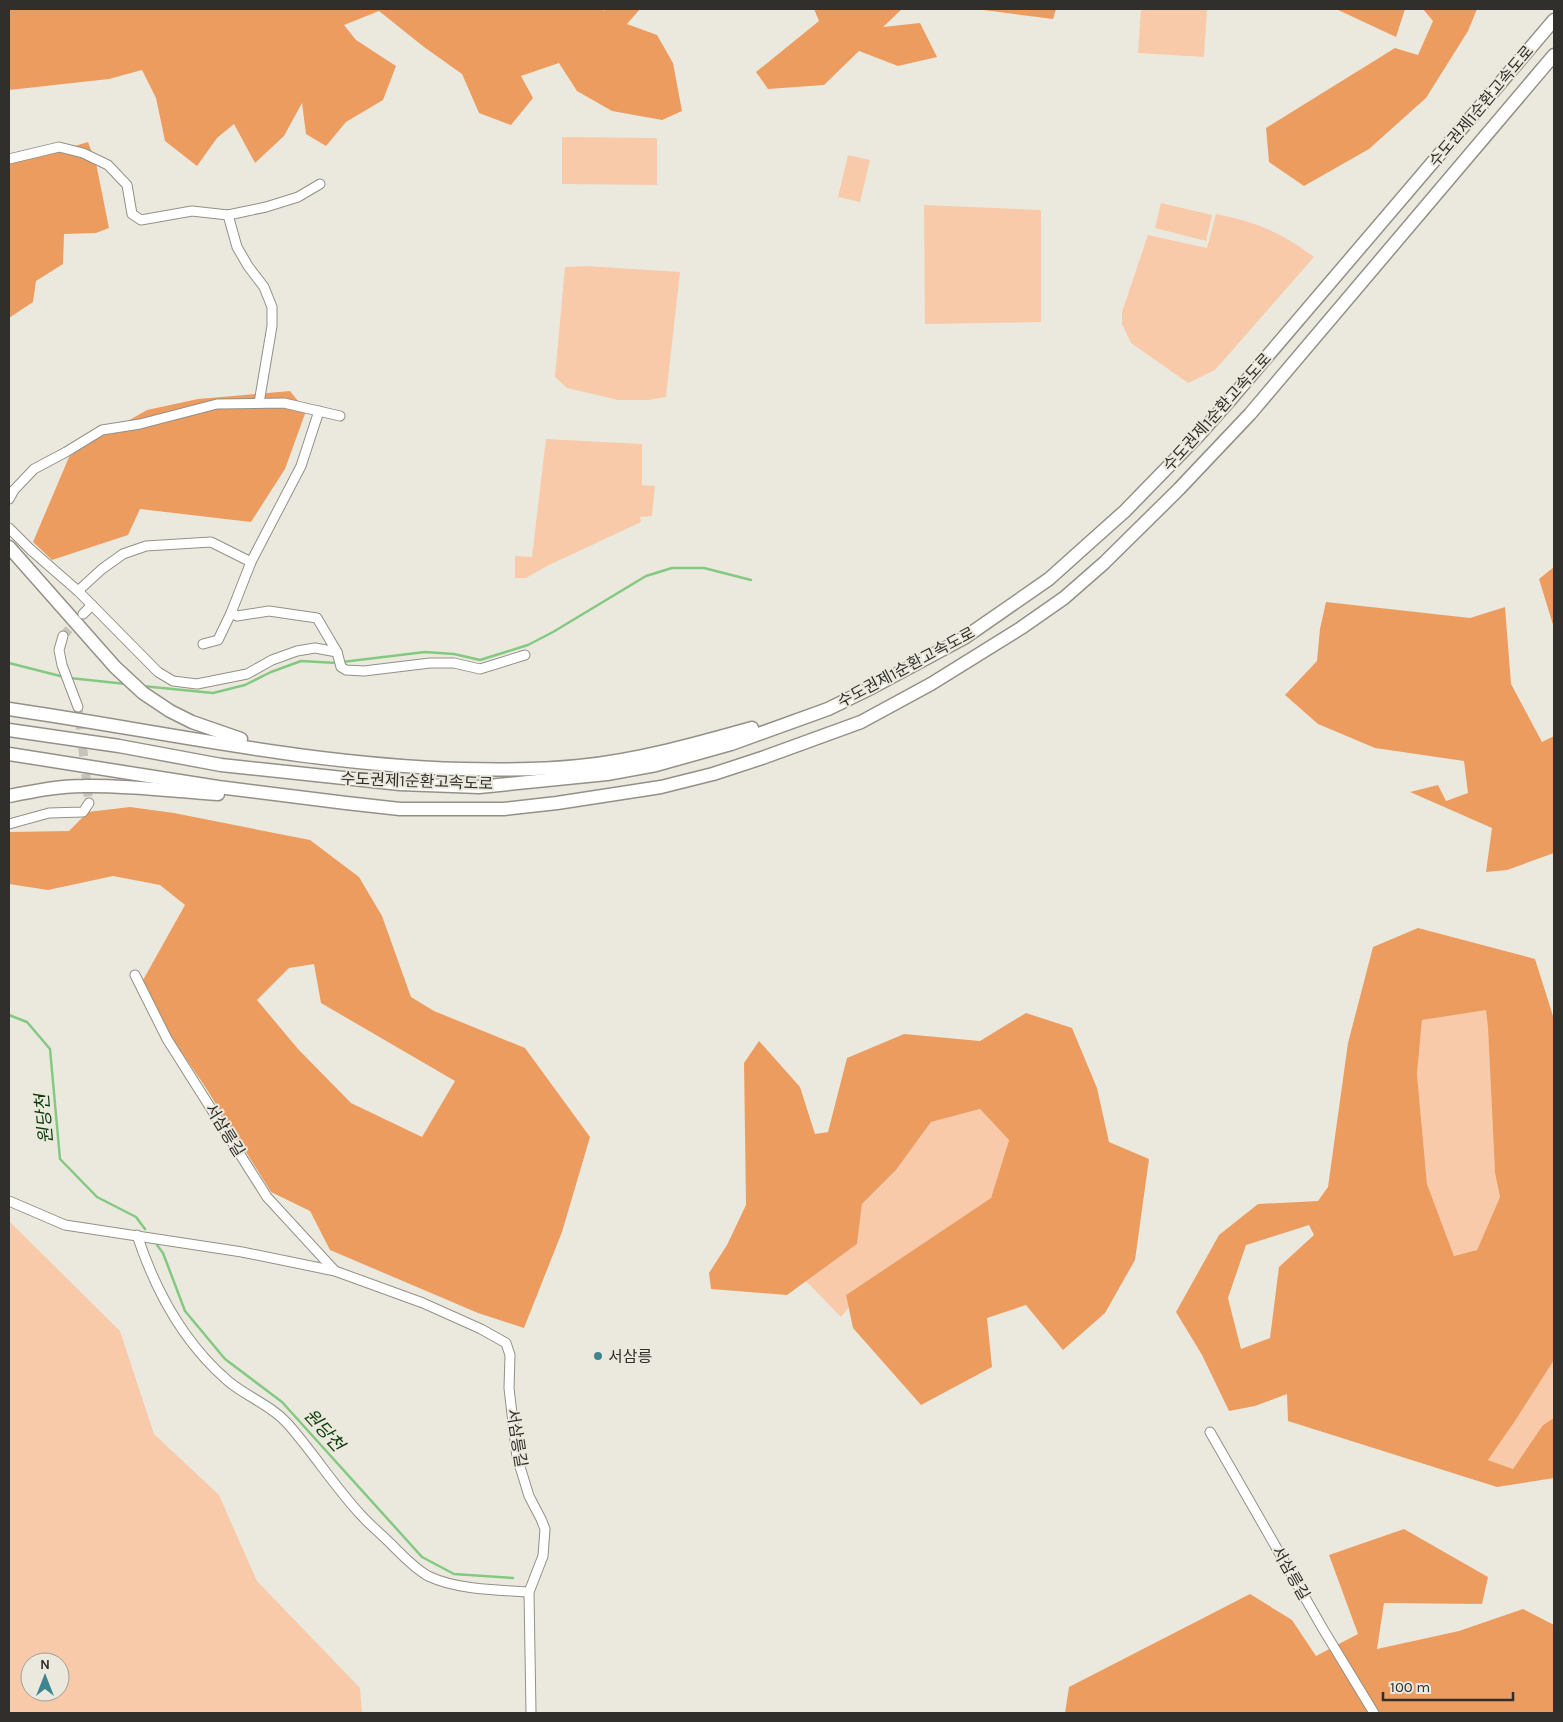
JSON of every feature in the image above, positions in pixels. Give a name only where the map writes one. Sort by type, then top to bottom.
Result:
[{"type":"highway","name":"수도권제1순환고속도로","points":[[9,730],[119,746],[221,765],[400,784],[479,787],[607,774],[656,765],[779,728],[828,709],[964,638],[1049,579],[1125,511],[1230,400],[1554,20]]},
{"type":"highway","name":"수도권제1순환고속도로","points":[[9,754],[218,787],[400,809],[504,809],[558,803],[661,787],[754,761],[861,722],[977,657],[1064,598],[1104,563],[1216,452],[1263,399],[1554,55]]},
{"type":"highway","points":[[9,547],[110,662],[143,693],[170,711],[206,728],[248,742],[363,763]]},
{"type":"highway","points":[[9,709],[161,734],[363,763],[402,767],[535,769],[606,762],[650,755],[706,741],[850,698]]},
{"type":"highway","points":[[9,796],[42,790],[94,786],[346,803]]},
{"type":"street","points":[[9,159],[60,147],[82,153],[108,166],[127,185],[132,214],[141,220],[192,210],[228,215],[266,207],[298,197],[320,184]]},
{"type":"street","points":[[228,215],[236,246],[264,287],[272,307],[272,326],[259,403]]},
{"type":"street","points":[[9,499],[14,490],[34,469],[102,430],[140,424],[217,404],[284,403],[340,416]]},
{"type":"street","points":[[203,644],[218,640],[232,613],[252,562],[301,466],[319,411]]},
{"type":"street","points":[[9,528],[78,591],[158,672],[173,682],[196,684],[247,674],[272,660],[297,651],[315,648],[338,654]]},
{"type":"street","points":[[78,591],[102,568],[123,554],[146,546],[211,542],[252,562]]},
{"type":"street","points":[[83,614],[92,605]]},
{"type":"street","points":[[232,613],[237,616],[269,611],[317,618],[338,654],[341,667],[346,670],[364,671],[430,663],[454,663],[480,669],[524,656]]},
{"type":"street","points":[[63,636],[58,650],[78,707]]},
{"type":"street","points":[[9,824],[49,813],[83,812],[89,802]]},
{"type":"street","name":"서삼릉길","points":[[134,975],[167,1039],[267,1197],[335,1271]]},
{"type":"street","name":"서삼릉길","points":[[9,1200],[65,1225],[242,1252],[335,1271],[423,1303],[506,1343],[510,1355],[509,1388],[517,1457],[529,1496],[545,1530],[543,1556],[529,1592],[531,1713]]},
{"type":"street","points":[[137,1235],[146,1263],[186,1336],[208,1362],[229,1382],[251,1398],[269,1407],[286,1422],[360,1514],[410,1563],[428,1576],[450,1583],[484,1589],[529,1592]]},
{"type":"street","name":"서삼릉길","points":[[1210,1432],[1318,1621],[1374,1713]]},
{"type":"shaded area","points":[[9,9],[602,9],[604,11],[605,9],[640,9],[627,24],[657,35],[673,63],[682,111],[662,120],[612,111],[577,91],[559,63],[521,76],[533,98],[511,125],[479,113],[462,74],[379,11],[344,25],[356,40],[396,66],[383,100],[346,122],[326,146],[306,134],[302,103],[284,136],[255,163],[234,124],[217,138],[197,166],[165,141],[156,98],[142,70],[109,79],[9,90]]},
{"type":"shaded area","points":[[814,9],[902,9],[883,27],[920,23],[937,57],[898,66],[859,51],[824,85],[768,89],[756,72],[819,21]]},
{"type":"shaded area","points":[[976,9],[1056,9],[1053,19]]},
{"type":"shaded area","points":[[1141,9],[1207,10],[1204,57],[1138,53]]},
{"type":"shaded area","points":[[1336,9],[1405,9],[1396,37]]},
{"type":"shaded area","points":[[1423,9],[1477,9],[1468,31],[1426,98],[1369,149],[1304,186],[1269,162],[1266,128],[1395,48],[1418,55],[1433,21]]},
{"type":"shaded area","points":[[562,137],[657,138],[657,185],[562,184]]},
{"type":"shaded area","points":[[88,142],[96,163],[109,228],[96,233],[64,234],[63,264],[36,281],[33,302],[9,318],[9,161],[48,154]]},
{"type":"shaded area","points":[[848,155],[870,160],[860,202],[838,197]]},
{"type":"shaded area","points":[[1161,203],[1212,215],[1206,241],[1155,228]]},
{"type":"shaded area","points":[[924,205],[1041,210],[1041,322],[925,324]]},
{"type":"shaded area","points":[[1216,214],[1268,229],[1314,257],[1215,370],[1188,383],[1131,343],[1122,324],[1122,312],[1148,235],[1207,248]]},
{"type":"shaded area","points":[[586,266],[680,272],[666,397],[648,400],[618,400],[567,388],[555,377],[565,267]]},
{"type":"shaded area","points":[[290,391],[306,411],[285,469],[251,522],[140,509],[128,535],[52,560],[33,542],[69,457],[84,446],[147,410],[198,399]]},
{"type":"shaded area","points":[[546,439],[642,444],[642,485],[655,486],[652,516],[640,517],[641,522],[547,566],[526,578],[515,578],[515,556],[532,557]]},
{"type":"shaded area","points":[[1554,567],[1554,628],[1539,579]]},
{"type":"shaded area","points":[[1326,602],[1470,618],[1505,607],[1511,684],[1542,742],[1554,736],[1554,853],[1507,870],[1486,872],[1492,828],[1410,792],[1438,785],[1446,801],[1468,793],[1464,761],[1375,748],[1318,724],[1285,695],[1317,661],[1320,629]]},
{"type":"shaded area","points":[[130,807],[174,813],[310,840],[359,877],[382,916],[411,997],[434,1011],[525,1048],[590,1137],[562,1232],[524,1328],[478,1313],[330,1250],[310,1211],[271,1192],[204,1085],[138,989],[185,905],[160,885],[113,876],[48,890],[9,884],[9,832],[69,831],[88,812]],"holes":[[[314,964],[321,1003],[455,1081],[422,1137],[351,1103],[298,1049],[257,1000],[289,968]]]},
{"type":"shaded area","points":[[1418,928],[1535,959],[1554,1019],[1554,1360],[1488,1460],[1513,1469],[1543,1425],[1554,1418],[1554,1478],[1497,1487],[1288,1421],[1287,1394],[1255,1406],[1229,1411],[1202,1355],[1176,1312],[1219,1235],[1258,1204],[1318,1201],[1328,1187],[1348,1043],[1373,947]],"holes":[[[1486,1010],[1495,1173],[1500,1197],[1477,1250],[1454,1256],[1427,1184],[1417,1074],[1422,1020]],[[1309,1225],[1314,1235],[1279,1267],[1270,1338],[1241,1349],[1228,1298],[1246,1245]]]},
{"type":"shaded area","points":[[1486,1009],[1495,1173],[1500,1197],[1477,1250],[1454,1256],[1427,1184],[1417,1074],[1422,1020]]},
{"type":"shaded area","points":[[1026,1013],[1072,1028],[1097,1088],[1109,1142],[1149,1159],[1135,1260],[1105,1313],[1063,1350],[1026,1305],[987,1318],[992,1367],[921,1405],[853,1328],[846,1295],[991,1198],[1009,1140],[980,1109],[931,1122],[896,1170],[862,1204],[857,1244],[787,1295],[711,1289],[709,1273],[727,1245],[746,1205],[744,1063],[759,1041],[800,1087],[815,1134],[828,1132],[847,1058],[904,1034],[980,1041]]},
{"type":"shaded area","points":[[980,1109],[1009,1140],[991,1198],[846,1295],[849,1307],[841,1317],[806,1281],[857,1244],[862,1204],[896,1170],[931,1122]]},
{"type":"shaded area","points":[[9,1221],[120,1331],[154,1434],[219,1495],[257,1581],[360,1688],[362,1713],[9,1713]]},
{"type":"shaded area","points":[[1554,1360],[1554,1418],[1543,1425],[1513,1469],[1488,1460],[1515,1421]]},
{"type":"shaded area","points":[[1404,1529],[1488,1577],[1482,1604],[1384,1603],[1377,1649],[1459,1631],[1523,1609],[1554,1625],[1554,1713],[1065,1713],[1069,1687],[1250,1594],[1292,1620],[1316,1656],[1358,1634],[1329,1555]]},
{"type":"waterway","points":[[342,662],[425,652],[454,654],[480,660],[528,645],[646,576],[672,568],[704,568],[751,580]]},
{"type":"waterway","points":[[142,686],[213,693],[245,685],[271,672],[301,661],[337,663]]},
{"type":"waterway","points":[[9,663],[64,677]]},
{"type":"waterway","points":[[70,678],[126,684]]},
{"type":"waterway","name":"원당천","points":[[9,1015],[27,1022],[50,1049],[60,1159],[97,1197],[136,1217],[145,1229]]},
{"type":"waterway","name":"원당천","points":[[157,1245],[163,1253],[185,1311],[225,1359],[282,1402],[422,1557],[454,1574],[513,1578]]},
{"type":"tunnel","points":[[63,636],[83,614]]},
{"type":"tunnel","points":[[78,707],[89,803]]},
{"type":"place","name":"서삼릉","points":[[598,1356]]}]
